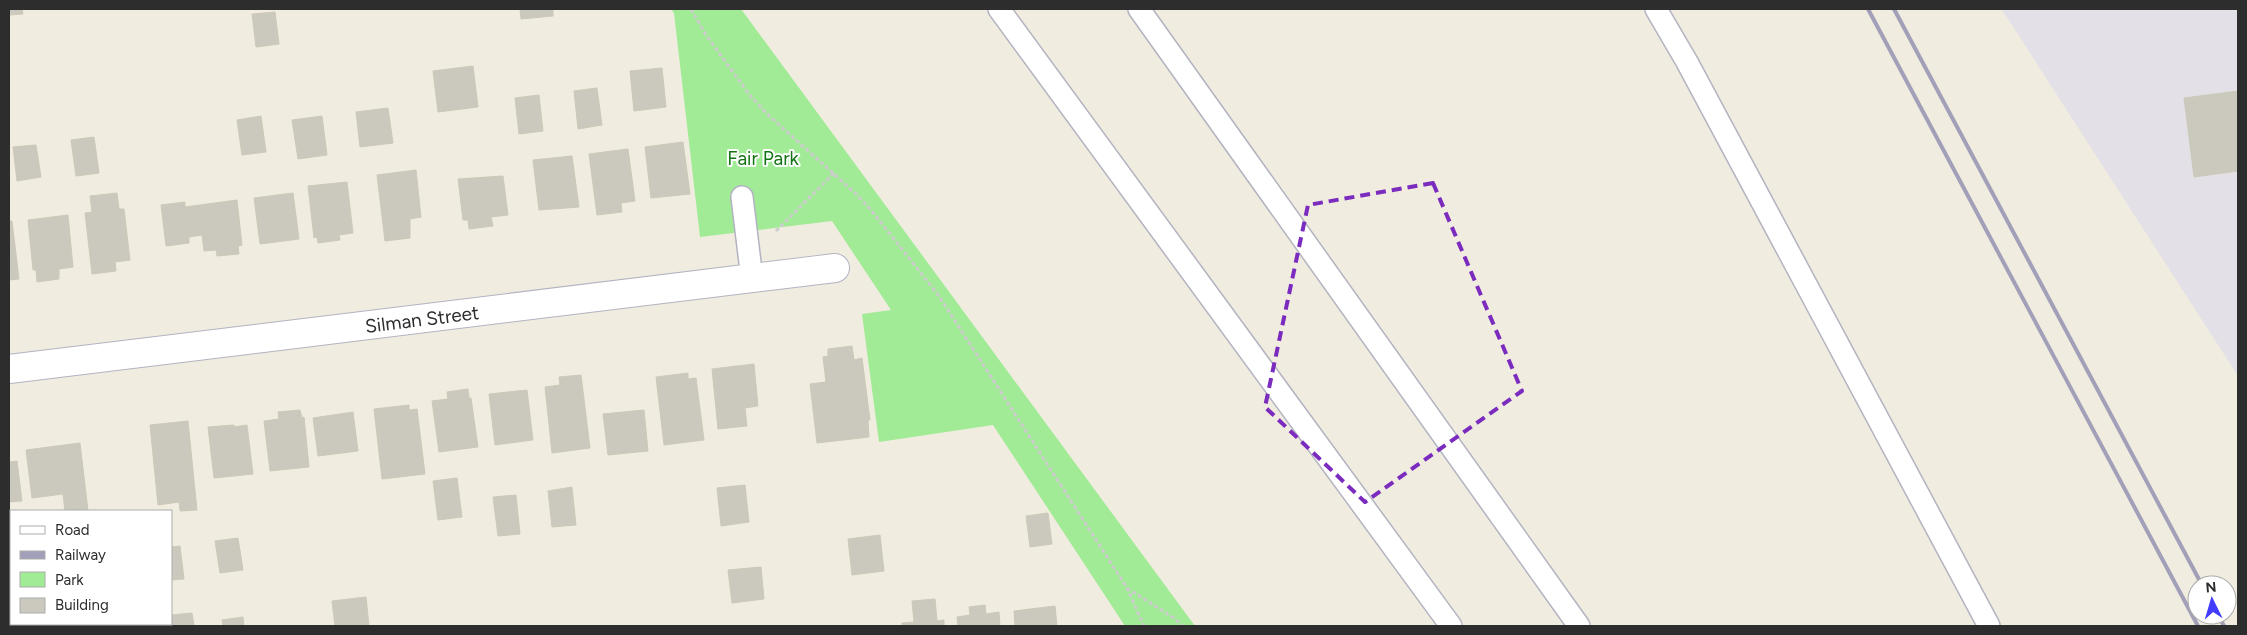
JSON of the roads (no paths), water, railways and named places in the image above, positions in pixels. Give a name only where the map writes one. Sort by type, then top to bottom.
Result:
[{"type":"street","name":"Silman Street","points":[[9,369],[835,268]]},
{"type":"lane","points":[[999,9],[1451,626]]},
{"type":"lane","points":[[1138,9],[1579,626]]},
{"type":"lane","points":[[1656,9],[1687,62],[1989,626]]},
{"type":"lane","points":[[742,197],[752,279]]},
{"type":"railway","points":[[1868,9],[2198,626]]},
{"type":"railway","points":[[1894,9],[2197,575]]},
{"type":"park label","name":"Fair Park","points":[[763,158]]}]
